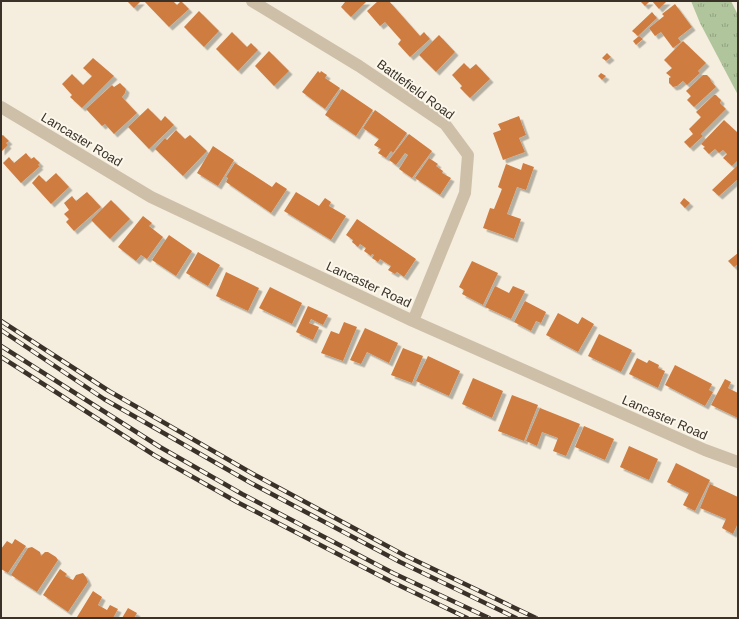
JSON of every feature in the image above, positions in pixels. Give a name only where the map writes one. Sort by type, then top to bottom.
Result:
[{"type":"street","name":"Battlefield Road","points":[[252,1],[359,66],[445,124],[468,155],[465,193],[413,321]]},
{"type":"street","name":"Lancaster Road","points":[[1,107],[151,197],[413,321],[705,450],[738,462]]},
{"type":"green space","points":[[691,1],[731,1],[738,15],[738,95],[700,23]]},
{"type":"building","points":[[127,1],[141,1],[134,8]]},
{"type":"building","points":[[144,1],[173,1],[177,5],[181,1],[189,9],[169,27]]},
{"type":"building","points":[[344,1],[367,1],[351,17],[341,7],[345,2]]},
{"type":"building","points":[[378,1],[389,1],[420,36],[424,32],[430,39],[410,57],[398,44],[401,40],[385,22],[380,26],[367,11]]},
{"type":"building","points":[[640,1],[650,1],[645,6]]},
{"type":"building","points":[[652,1],[667,1],[659,9]]},
{"type":"building","points":[[675,4],[692,27],[678,38],[681,42],[673,48],[661,32],[655,36],[649,28],[664,16],[662,14]]},
{"type":"building","points":[[199,11],[219,31],[204,47],[184,27]]},
{"type":"building","points":[[652,12],[657,18],[638,36],[632,31]]},
{"type":"building","points":[[232,32],[247,47],[251,43],[258,50],[238,71],[216,49]]},
{"type":"building","points":[[439,35],[455,52],[436,72],[419,55]]},
{"type":"building","points":[[639,36],[643,39],[636,45],[633,41]]},
{"type":"building","points":[[683,41],[706,63],[698,71],[700,73],[687,85],[683,81],[677,86],[673,87],[669,83],[669,78],[671,77],[666,73],[672,68],[664,60]]},
{"type":"building","points":[[269,51],[289,71],[274,86],[255,66]]},
{"type":"building","points":[[607,53],[611,57],[606,61],[602,58]]},
{"type":"building","points":[[93,58],[114,76],[82,108],[70,97],[72,95],[62,84],[72,74],[83,85],[92,76],[83,68]]},
{"type":"building","points":[[464,63],[470,69],[476,64],[490,79],[470,98],[460,88],[462,86],[452,75]]},
{"type":"building","points":[[318,71],[320,73],[321,71],[327,75],[325,78],[340,88],[325,109],[302,92]]},
{"type":"building","points":[[601,73],[606,76],[602,80],[598,76]]},
{"type":"building","points":[[703,75],[707,75],[716,87],[694,107],[687,100],[691,96],[686,91]]},
{"type":"building","points":[[120,83],[126,89],[122,97],[137,113],[114,134],[105,124],[102,126],[86,109],[112,85],[114,87]]},
{"type":"building","points":[[342,89],[373,110],[356,136],[325,115]]},
{"type":"building","points":[[714,95],[721,100],[720,103],[726,109],[701,134],[703,136],[690,148],[684,142],[693,134],[689,129],[701,117],[696,112]]},
{"type":"building","points":[[148,108],[161,121],[165,116],[174,125],[149,149],[128,127]]},
{"type":"building","points":[[375,110],[407,133],[393,153],[391,151],[386,158],[378,153],[381,149],[374,145],[379,139],[363,128]]},
{"type":"building","points":[[519,116],[526,135],[519,138],[525,152],[503,160],[493,133],[501,130],[498,124]]},
{"type":"building","points":[[724,120],[738,133],[738,160],[732,166],[723,158],[727,154],[723,150],[719,153],[715,149],[709,154],[703,148],[705,147],[701,144]]},
{"type":"building","points":[[176,130],[185,139],[190,135],[207,151],[183,176],[155,149],[165,138],[167,140]]},
{"type":"building","points":[[409,134],[432,151],[412,178],[399,169],[408,155],[405,153],[396,165],[389,160]]},
{"type":"building","points":[[3,135],[9,141],[6,143],[8,145],[1,152],[1,136]]},
{"type":"building","points":[[213,146],[234,160],[218,186],[197,173]]},
{"type":"building","points":[[26,153],[31,159],[34,157],[40,163],[38,165],[40,166],[21,183],[3,163],[9,157],[14,163]]},
{"type":"building","points":[[429,158],[438,164],[436,166],[443,171],[442,173],[451,178],[440,195],[415,178]]},
{"type":"building","points":[[235,163],[272,187],[276,182],[287,189],[271,213],[226,182],[228,178],[226,177]]},
{"type":"building","points":[[523,163],[534,167],[526,190],[517,187],[507,214],[521,219],[514,239],[483,228],[490,208],[494,209],[502,189],[498,187],[506,164],[521,170]]},
{"type":"building","points":[[738,165],[738,179],[719,196],[712,190]]},
{"type":"building","points":[[56,173],[69,187],[51,204],[32,183],[39,175],[46,182]]},
{"type":"building","points":[[87,192],[101,207],[74,231],[66,222],[69,219],[64,214],[69,210],[64,203],[72,196],[76,201]]},
{"type":"building","points":[[296,192],[319,206],[325,198],[331,202],[329,206],[346,216],[331,240],[284,211]]},
{"type":"building","points":[[684,198],[690,203],[685,208],[680,203]]},
{"type":"building","points":[[111,200],[130,219],[110,239],[91,220]]},
{"type":"building","points":[[143,216],[152,223],[149,226],[163,237],[147,259],[141,255],[136,261],[118,247]]},
{"type":"building","points":[[357,219],[416,259],[404,277],[397,272],[395,274],[388,270],[391,266],[380,259],[378,262],[372,258],[374,255],[372,254],[371,256],[364,251],[366,248],[360,244],[358,247],[352,242],[353,240],[346,235]]},
{"type":"building","points":[[169,235],[192,251],[176,276],[152,260]]},
{"type":"building","points":[[198,252],[220,265],[208,286],[186,273]]},
{"type":"building","points":[[738,253],[738,264],[734,267],[728,261]]},
{"type":"building","points":[[472,261],[498,273],[483,305],[462,294],[464,290],[459,287]]},
{"type":"building","points":[[226,272],[259,288],[248,311],[216,296]]},
{"type":"building","points":[[495,286],[509,293],[513,286],[525,291],[511,319],[485,307]]},
{"type":"building","points":[[270,287],[302,303],[292,324],[259,308]]},
{"type":"building","points":[[525,301],[546,312],[541,323],[536,321],[531,331],[514,322]]},
{"type":"building","points":[[308,306],[328,315],[323,325],[311,319],[309,323],[319,327],[313,340],[296,332]]},
{"type":"building","points":[[558,313],[578,324],[582,317],[594,324],[578,352],[546,335]]},
{"type":"building","points":[[344,322],[357,327],[343,361],[321,353],[331,331],[339,334]]},
{"type":"building","points":[[365,328],[398,343],[389,363],[367,352],[361,364],[350,360]]},
{"type":"building","points":[[599,334],[632,350],[621,372],[588,356]]},
{"type":"building","points":[[403,348],[423,356],[412,383],[391,375]]},
{"type":"building","points":[[428,356],[460,371],[449,396],[416,381]]},
{"type":"building","points":[[637,358],[647,363],[649,360],[659,365],[658,368],[665,371],[658,388],[629,374]]},
{"type":"building","points":[[675,365],[712,384],[709,390],[713,392],[705,406],[665,385]]},
{"type":"building","points":[[473,378],[503,391],[492,418],[462,404]]},
{"type":"building","points":[[725,379],[731,382],[728,388],[738,393],[738,418],[711,405]]},
{"type":"building","points":[[512,395],[538,405],[524,441],[498,431]]},
{"type":"building","points":[[540,408],[580,424],[566,456],[553,451],[558,438],[542,432],[537,446],[526,441]]},
{"type":"building","points":[[584,426],[614,439],[605,460],[575,447]]},
{"type":"building","points":[[629,446],[658,459],[649,480],[620,467]]},
{"type":"building","points":[[676,463],[710,480],[695,511],[683,505],[689,493],[667,482]]},
{"type":"building","points":[[710,484],[738,497],[738,523],[733,534],[722,528],[726,519],[700,508]]},
{"type":"building","points":[[15,539],[26,546],[8,573],[1,569],[1,549],[7,541],[12,544]]},
{"type":"building","points":[[32,547],[40,552],[41,556],[45,552],[48,552],[58,560],[37,592],[11,575],[28,548]]},
{"type":"building","points":[[60,569],[67,574],[65,576],[73,580],[76,575],[83,573],[88,582],[68,612],[43,595]]},
{"type":"building","points":[[93,591],[102,597],[98,605],[107,610],[110,605],[118,609],[113,618],[77,617]]},
{"type":"building","points":[[128,608],[137,613],[134,618],[122,618]]},
{"type":"railway","points":[[1,321],[109,391],[255,475],[404,555],[536,618]]},
{"type":"railway","points":[[1,330],[104,399],[251,483],[400,562],[516,618]]},
{"type":"railway","points":[[1,346],[160,447],[242,494],[393,573],[489,618]]},
{"type":"railway","points":[[1,357],[154,455],[237,502],[390,581],[467,618]]}]
